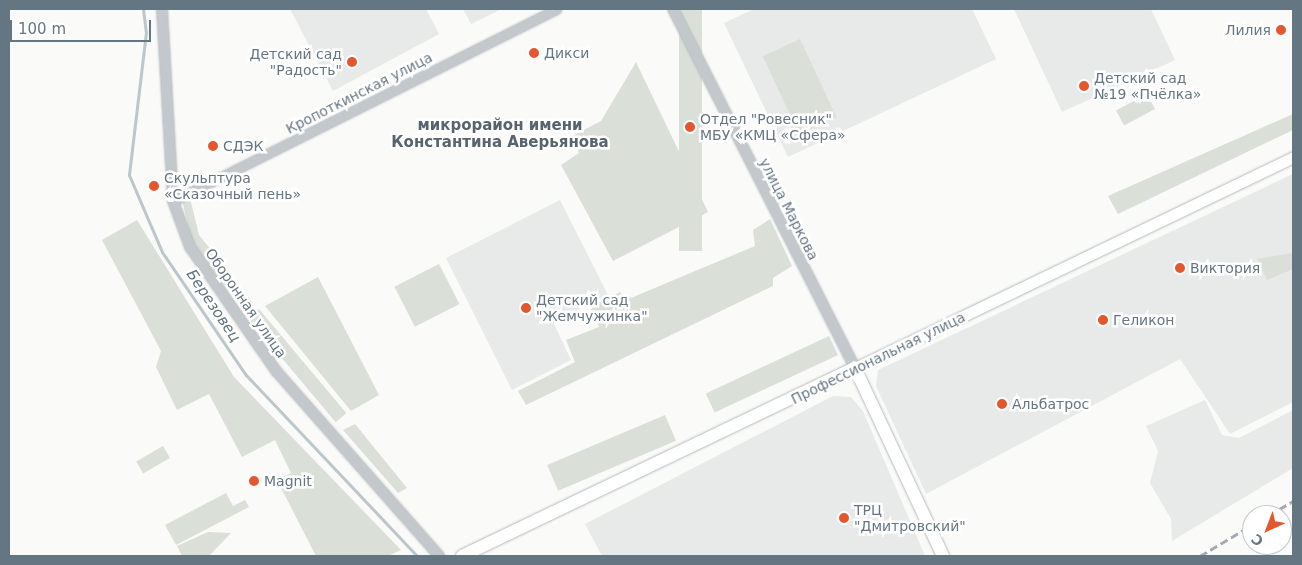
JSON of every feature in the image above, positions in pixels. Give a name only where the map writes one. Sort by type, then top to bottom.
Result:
[{"type":"main road","name":"Профессиональная улица","points":[[462,556],[1293,157]]},
{"type":"main road","points":[[855,368],[943,556]]},
{"type":"street","name":"Оборонная улица","points":[[162,9],[173,201],[190,247],[277,372],[438,556]]},
{"type":"street","name":"Кропоткинская улица","points":[[173,201],[557,9]]},
{"type":"street","name":"улица Маркова","points":[[673,9],[855,368]]},
{"type":"shaded area","name":"Детский сад \"Радость\"","points":[[290,9],[426,9],[439,34],[333,91]]},
{"type":"shaded area","points":[[463,9],[502,9],[471,24]]},
{"type":"shaded area","points":[[679,9],[702,9],[702,251],[679,251]]},
{"type":"shaded area","points":[[754,9],[972,9],[996,59],[788,157],[724,23]]},
{"type":"shaded area","name":"Детский сад №19 «Пчёлка»","points":[[1014,9],[1151,9],[1175,60],[1062,112]]},
{"type":"shaded area","points":[[800,39],[836,117],[799,134],[763,56]]},
{"type":"shaded area","points":[[636,62],[708,212],[613,261],[561,165],[579,153],[572,136],[601,121]]},
{"type":"shaded area","points":[[1147,94],[1155,109],[1124,125],[1116,110]]},
{"type":"shaded area","points":[[1293,114],[1293,130],[1118,214],[1108,196]]},
{"type":"shaded area","points":[[1293,174],[1293,402],[1230,434],[1180,359],[926,494],[876,386],[878,370]]},
{"type":"shaded area","points":[[190,198],[199,235],[253,303],[241,308],[192,242],[182,200]]},
{"type":"shaded area","name":"Детский сад \"Жемчужинка\"","points":[[560,200],[608,295],[553,322],[571,360],[512,390],[446,258]]},
{"type":"shaded area","points":[[770,219],[792,266],[773,278],[773,286],[526,405],[518,391],[575,362],[566,340],[599,327],[590,308],[620,292],[626,300],[755,246],[753,230]]},
{"type":"shaded area","points":[[137,220],[234,377],[401,550],[388,556],[316,556],[277,480],[291,473],[275,440],[242,457],[209,394],[177,410],[156,367],[161,351],[102,240]]},
{"type":"shaded area","points":[[1293,253],[1293,269],[1267,280],[1257,259]]},
{"type":"shaded area","points":[[439,264],[459,304],[415,327],[394,287]]},
{"type":"shaded area","points":[[318,277],[379,395],[351,411],[265,306]]},
{"type":"shaded area","points":[[259,309],[346,413],[336,422],[248,318]]},
{"type":"shaded area","points":[[829,336],[838,355],[715,413],[706,393]]},
{"type":"shaded area","points":[[833,396],[851,397],[863,411],[925,556],[602,556],[585,524]]},
{"type":"shaded area","points":[[1205,400],[1222,435],[1239,438],[1293,410],[1293,468],[1172,541],[1171,519],[1150,483],[1158,451],[1146,426]]},
{"type":"shaded area","points":[[665,415],[676,441],[558,491],[547,465]]},
{"type":"shaded area","points":[[355,424],[407,488],[398,493],[343,430]]},
{"type":"shaded area","points":[[163,446],[170,458],[143,474],[136,462]]},
{"type":"shaded area","points":[[226,493],[233,506],[245,500],[249,507],[176,545],[165,525]]},
{"type":"shaded area","points":[[208,532],[231,533],[209,556],[182,556],[177,546]]},
{"type":"waterway","name":"Березовец","points":[[143,9],[146,32],[129,175],[162,252],[246,375],[417,556]]},
{"type":"railway","points":[[1286,505],[1293,501]]},
{"type":"railway","points":[[1200,556],[1242,531]]},
{"type":"place","name":"Лилия","points":[[1281,30]]},
{"type":"place","name":"Дикси","points":[[534,53]]},
{"type":"place","name":"Детский сад \"Радость\"","points":[[352,62]]},
{"type":"place","name":"Детский сад №19 «Пчёлка»","points":[[1084,86]]},
{"type":"place","name":"Отдел \"Ровесник\" МБУ «КМЦ «Сфера»","points":[[690,127]]},
{"type":"place","name":"СДЭК","points":[[213,146]]},
{"type":"place","name":"Скульптура «Сказочный пень»","points":[[154,186]]},
{"type":"place","name":"Виктория","points":[[1180,268]]},
{"type":"place","name":"Детский сад \"Жемчужинка\"","points":[[526,308]]},
{"type":"place","name":"Геликон","points":[[1103,320]]},
{"type":"place","name":"Альбатрос","points":[[1002,404]]},
{"type":"place","name":"Magnit","points":[[254,481]]},
{"type":"place","name":"ТРЦ \"Дмитровский\"","points":[[844,518]]},
{"type":"district","name":"микрорайон имени Константина Аверьянова","points":[[500,134]]}]
